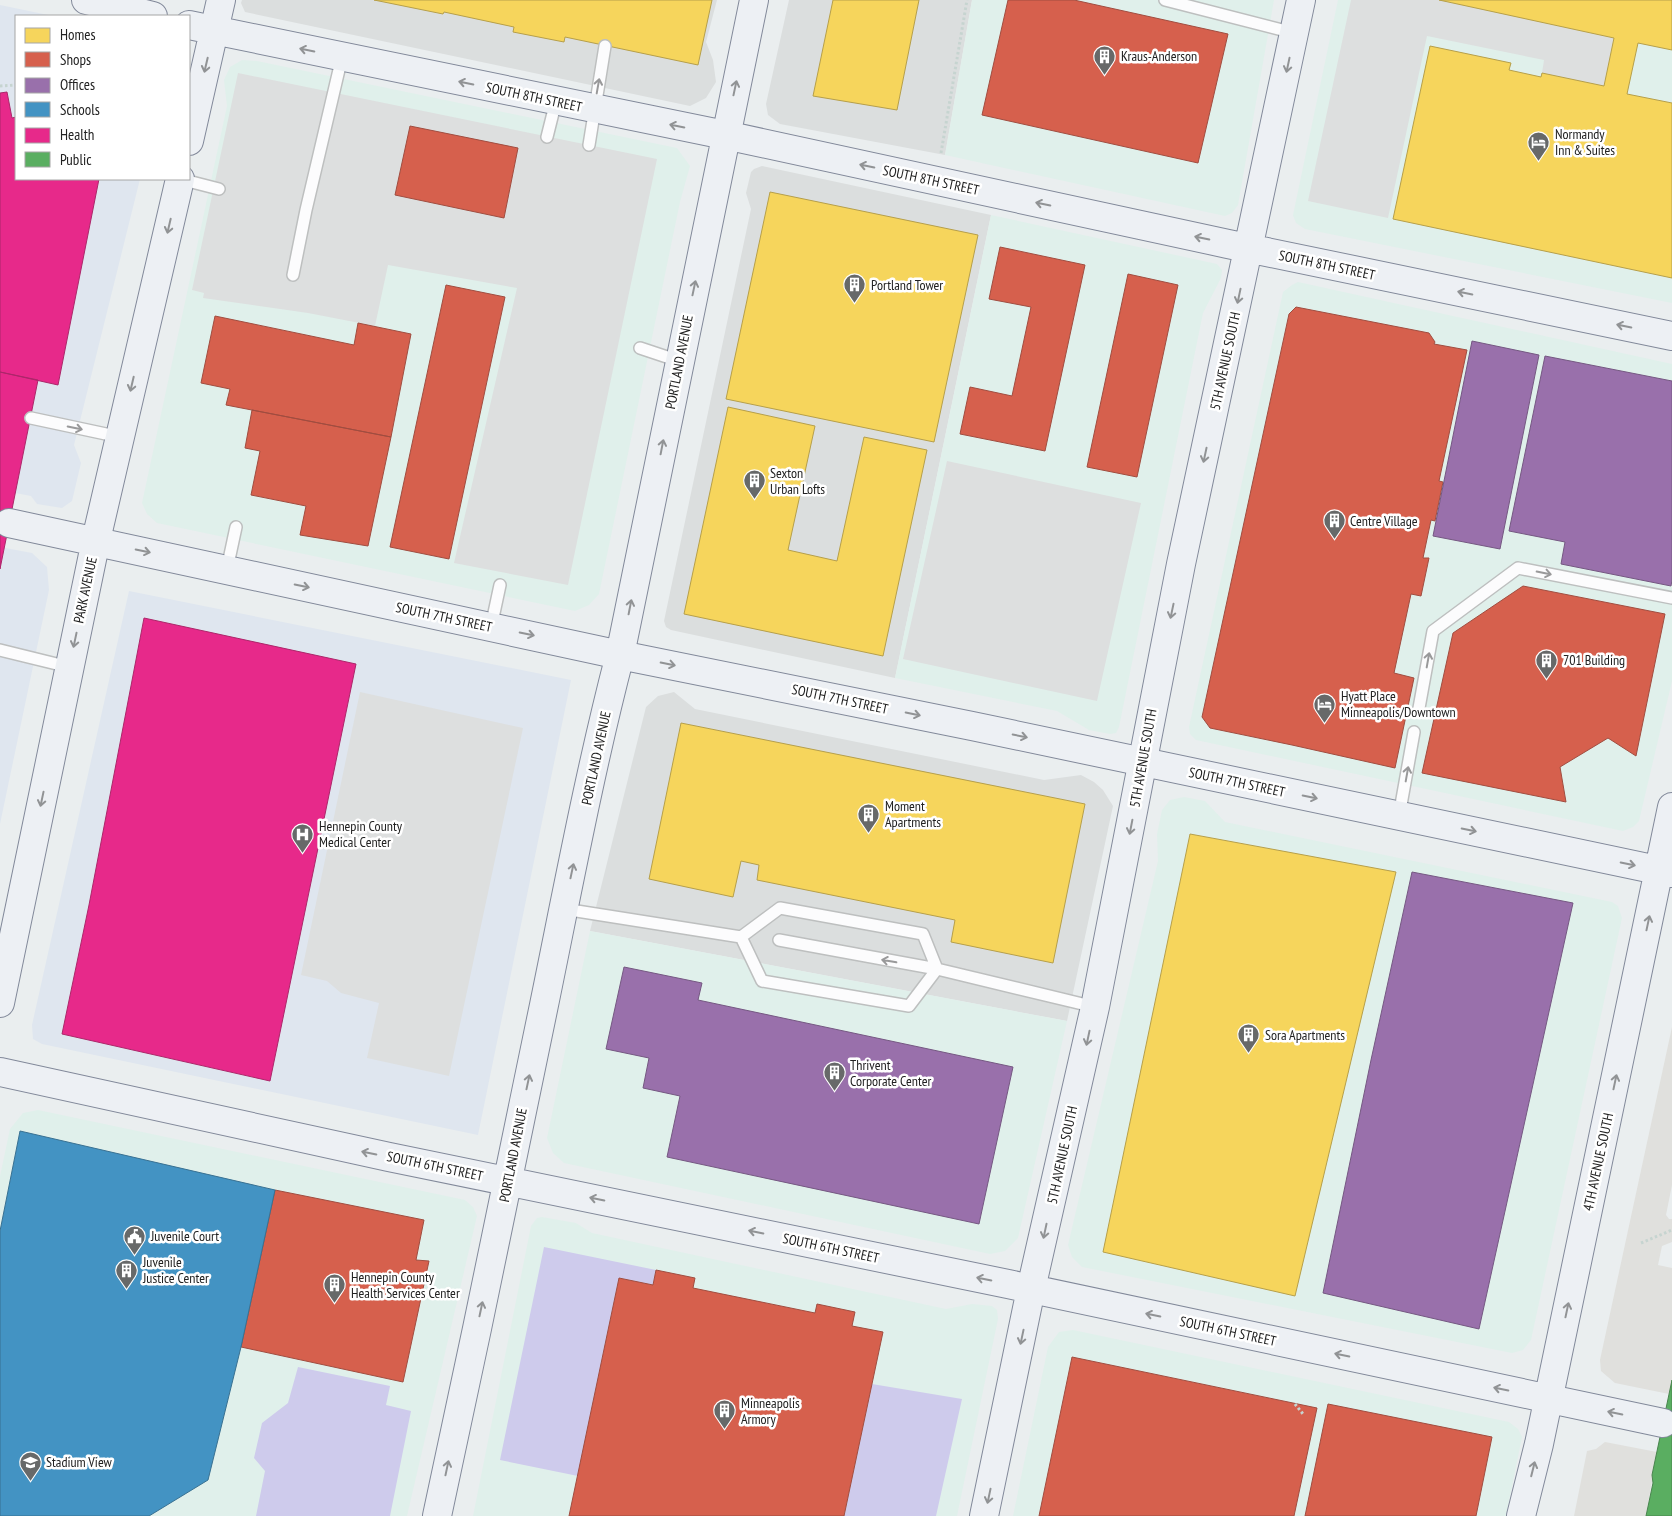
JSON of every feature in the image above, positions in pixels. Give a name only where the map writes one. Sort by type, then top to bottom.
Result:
[{"type":"main road","points":[[86,0],[148,15]]},
{"type":"main road","points":[[190,131],[202,28],[221,0]]},
{"type":"main road","name":"PORTLAND AVENUE","points":[[437,1516],[609,696],[620,655],[754,0]]},
{"type":"main road","name":"5TH AVENUE SOUTH","points":[[984,1516],[1031,1289],[1094,1007],[1181,564],[1302,0]]},
{"type":"main road","name":"SOUTH 8TH STREET","points":[[202,28],[725,135],[1250,248],[1672,336]]},
{"type":"main road","name":"PARK AVENUE","points":[[0,1002],[96,540],[180,180]]},
{"type":"main road","name":"SOUTH 7TH STREET","points":[[9,523],[96,540],[620,655],[1665,872]]},
{"type":"main road","name":"4TH AVENUE SOUTH","points":[[1522,1516],[1665,872],[1672,806]]},
{"type":"main road","name":"SOUTH 6TH STREET","points":[[0,1072],[508,1181],[1031,1289],[1663,1423]]},
{"type":"lane","points":[[1165,0],[1295,33]]},
{"type":"lane","points":[[589,145],[605,46]]},
{"type":"lane","points":[[293,275],[306,210],[342,57]]},
{"type":"lane","points":[[547,137],[556,101]]},
{"type":"lane","points":[[184,180],[219,189]]},
{"type":"lane","points":[[640,348],[679,361]]},
{"type":"lane","points":[[31,418],[120,437]]},
{"type":"lane","points":[[227,569],[236,527]]},
{"type":"lane","points":[[1419,708],[1433,631],[1518,568],[1672,598]]},
{"type":"lane","points":[[491,627],[500,585]]},
{"type":"lane","points":[[0,650],[69,667]]},
{"type":"lane","points":[[1399,816],[1414,732]]},
{"type":"lane","points":[[564,909],[740,938],[780,908],[923,934],[936,969]]},
{"type":"lane","points":[[740,938],[762,981],[909,1006],[936,969]]},
{"type":"lane","points":[[779,940],[936,969],[1094,1007]]},
{"type":"path","points":[[937,181],[968,0]]},
{"type":"path","points":[[0,86],[15,85]]},
{"type":"path","points":[[1641,1243],[1672,1230]]},
{"type":"path","points":[[1294,1404],[1303,1414]]},
{"type":"shaded area","points":[[242,0],[717,0],[706,42],[713,60],[716,82],[706,98],[690,106],[245,12],[241,3]]},
{"type":"shaded area","points":[[789,0],[972,0],[945,155],[780,124],[768,115],[766,104]]},
{"type":"shaded area","points":[[972,0],[1274,0],[1238,205],[1232,213],[1225,216],[945,155]]},
{"type":"shaded area","points":[[1338,0],[1672,0],[1672,303],[1305,229],[1296,223],[1293,215]]},
{"type":"shaded area","points":[[1351,0],[1439,0],[1614,38],[1604,86],[1542,73],[1544,60],[1427,36],[1388,218],[1308,201]]},
{"type":"shaded area","points":[[0,5],[48,15],[15,15],[15,180],[140,180],[74,445],[81,463],[72,501],[62,508],[37,504],[31,496],[0,490]]},
{"type":"shaded area","points":[[242,60],[257,61],[677,148],[690,166],[680,202],[599,594],[589,605],[575,611],[157,523],[147,514],[142,503],[227,106],[224,80],[230,67]]},
{"type":"shaded area","points":[[238,73],[657,159],[568,585],[454,563],[517,288],[388,265],[375,326],[308,313],[203,298],[204,293],[192,290]]},
{"type":"shaded area","points":[[762,166],[991,215],[895,678],[671,630],[666,627],[664,621],[751,209],[746,193],[751,172]]},
{"type":"shaded area","points":[[991,215],[1217,264],[1222,270],[1221,278],[1203,313],[1119,727],[1116,733],[1110,734],[1089,730],[1057,711],[895,678]]},
{"type":"shaded area","points":[[1298,282],[1672,364],[1672,681],[1639,821],[1633,827],[1623,831],[1196,740],[1190,734],[1189,727],[1283,292]]},
{"type":"shaded area","points":[[947,461],[1141,503],[1097,701],[903,659]]},
{"type":"shaded area","points":[[0,547],[32,553],[47,567],[49,590],[0,824]]},
{"type":"shaded area","name":"Hennepin County Medical Center","points":[[129,591],[571,680],[478,1135],[42,1044],[33,1039],[32,1025]]},
{"type":"shaded area","points":[[360,692],[523,728],[449,1076],[367,1058],[379,1003],[341,993],[327,981],[301,975]]},
{"type":"shaded area","points":[[674,692],[695,709],[1044,780],[1081,775],[1094,782],[1103,790],[1113,806],[1067,1021],[590,931],[646,707],[658,696]]},
{"type":"shaded area","points":[[1184,797],[1205,801],[1225,822],[1612,902],[1618,906],[1622,918],[1531,1340],[1523,1350],[1512,1353],[1082,1267],[1072,1257],[1068,1245],[1158,861],[1157,834],[1162,810],[1170,800]]},
{"type":"shaded area","points":[[590,931],[1067,1021],[1018,1238],[1005,1251],[990,1254],[564,1163],[553,1153],[547,1138]]},
{"type":"shaded area","points":[[1672,1027],[1672,1185],[1666,1215],[1669,1219],[1672,1219],[1672,1242],[1662,1246],[1658,1265],[1672,1268],[1672,1380],[1669,1394],[1615,1383],[1601,1371],[1600,1360]]},
{"type":"shaded area","points":[[38,1110],[465,1200],[473,1207],[477,1216],[407,1516],[0,1516],[0,1176],[10,1129],[23,1113]]},
{"type":"shaded area","points":[[542,1217],[576,1223],[592,1233],[946,1309],[972,1304],[992,1306],[997,1310],[998,1319],[957,1516],[473,1516],[531,1226],[537,1218]]},
{"type":"shaded area","points":[[544,1247],[656,1270],[653,1285],[619,1278],[578,1476],[500,1460]]},
{"type":"shaded area","points":[[1073,1330],[1509,1422],[1518,1429],[1522,1437],[1506,1516],[1013,1516],[1048,1347],[1059,1332]]},
{"type":"shaded area","points":[[298,1367],[390,1386],[386,1405],[411,1411],[390,1516],[256,1516],[265,1471],[254,1458],[262,1423],[288,1403]]},
{"type":"shaded area","points":[[872,1384],[962,1399],[936,1516],[844,1516]]},
{"type":"shaded area","points":[[1605,1442],[1657,1452],[1646,1516],[1574,1516],[1587,1451],[1596,1449]]},
{"type":"building: Homes","points":[[374,0],[712,0],[698,65],[565,37],[564,42],[513,32],[514,27]]},
{"type":"building: Homes","points":[[833,0],[919,0],[897,110],[813,96]]},
{"type":"building: Homes","name":"Normandy Inn & Suites","points":[[1439,0],[1672,0],[1672,50],[1638,43],[1627,94],[1672,103],[1672,278],[1393,219],[1430,46],[1511,63],[1509,70],[1541,77],[1542,73],[1604,86],[1614,38]]},
{"type":"building: Homes","name":"Portland Tower","points":[[770,192],[978,235],[934,442],[726,399]]},
{"type":"building: Homes","name":"Sexton Urban Lofts","points":[[728,407],[815,426],[788,550],[837,561],[864,437],[927,450],[883,656],[684,614]]},
{"type":"building: Homes","name":"Moment Apartments","points":[[681,723],[1085,804],[1053,963],[951,942],[955,920],[757,880],[759,865],[741,861],[733,897],[649,879]]},
{"type":"building: Homes","name":"Sora Apartments","points":[[1190,834],[1396,872],[1295,1296],[1103,1252]]},
{"type":"building: Shops","name":"Kraus-Anderson","points":[[1008,0],[1074,0],[1228,34],[1198,163],[982,115]]},
{"type":"building: Shops","points":[[410,126],[518,148],[504,218],[395,195]]},
{"type":"building: Shops","points":[[1000,247],[1085,265],[1045,451],[960,434],[970,387],[1012,396],[1031,307],[989,299]]},
{"type":"building: Shops","points":[[1128,274],[1178,285],[1137,477],[1087,467]]},
{"type":"building: Shops","points":[[446,285],[505,297],[449,559],[390,547]]},
{"type":"building: Shops","name":"Centre Village","points":[[1296,307],[1429,333],[1435,342],[1434,344],[1467,350],[1439,481],[1443,482],[1435,521],[1431,520],[1423,558],[1429,558],[1421,596],[1411,594],[1394,673],[1414,678],[1395,768],[1210,728],[1202,717],[1289,314]]},
{"type":"building: Shops","points":[[215,316],[354,345],[358,323],[411,334],[391,437],[226,405],[230,389],[201,383]]},
{"type":"building: Shops","points":[[252,410],[391,437],[368,546],[300,535],[306,506],[251,495],[260,451],[245,448]]},
{"type":"building: Shops","name":"701 Building","points":[[1523,586],[1665,614],[1636,756],[1608,738],[1560,767],[1566,802],[1422,773],[1453,633]]},
{"type":"building: Shops","name":"Hennepin County Health Services Center","points":[[275,1190],[424,1220],[416,1260],[429,1261],[403,1382],[241,1347]]},
{"type":"building: Shops","name":"Minneapolis Armory","points":[[656,1270],[695,1278],[693,1288],[815,1313],[817,1304],[855,1312],[852,1326],[883,1332],[844,1516],[569,1516],[619,1278],[653,1285]]},
{"type":"building: Shops","points":[[1072,1357],[1317,1408],[1294,1516],[1039,1516]]},
{"type":"building: Shops","points":[[1328,1404],[1492,1437],[1476,1516],[1305,1516]]},
{"type":"building: Offices","points":[[1472,341],[1539,355],[1500,549],[1433,536]]},
{"type":"building: Offices","points":[[1545,356],[1672,381],[1671,586],[1561,564],[1565,542],[1509,531]]},
{"type":"building: Offices","points":[[1412,872],[1573,903],[1479,1329],[1323,1293]]},
{"type":"building: Offices","name":"Thrivent Corporate Center","points":[[624,967],[702,983],[698,1000],[1013,1067],[979,1224],[667,1157],[680,1096],[643,1088],[649,1058],[606,1049]]},
{"type":"building: Schools","name":"Juvenile Justice Center","points":[[20,1131],[275,1190],[241,1347],[208,1480],[149,1516],[0,1516],[0,1231]]},
{"type":"building: Health","points":[[7,92],[12,118],[15,117],[15,180],[99,180],[58,385],[0,372],[0,93]]},
{"type":"building: Health","points":[[0,372],[38,380],[0,569]]},
{"type":"building: Health","points":[[144,618],[356,664],[270,1081],[62,1034],[89,905]]},
{"type":"building: Public","points":[[1672,1380],[1672,1516],[1646,1516],[1653,1483],[1652,1475]]},
{"type":"place","name":"Kraus-Anderson","points":[[1105,75]]},
{"type":"place","name":"Normandy Inn & Suites","points":[[1539,161]]},
{"type":"place","name":"Portland Tower","points":[[855,304]]},
{"type":"place","name":"Sexton Urban Lofts","points":[[754,500]]},
{"type":"place","name":"Centre Village","points":[[1334,540]]},
{"type":"place","name":"701 Building","points":[[1547,679]]},
{"type":"place","name":"Hyatt Place Minneapolis/Downtown","points":[[1325,723]]},
{"type":"place","name":"Moment Apartments","points":[[869,833]]},
{"type":"place","name":"Hennepin County Medical Center","points":[[303,853]]},
{"type":"place","name":"Sora Apartments","points":[[1249,1054]]},
{"type":"place","name":"Thrivent Corporate Center","points":[[834,1092]]},
{"type":"place","name":"Juvenile Court","points":[[135,1255]]},
{"type":"place","name":"Juvenile Justice Center","points":[[127,1289]]},
{"type":"place","name":"Hennepin County Health Services Center","points":[[335,1304]]},
{"type":"place","name":"Minneapolis Armory","points":[[725,1430]]},
{"type":"place","name":"Stadium View","points":[[30,1481]]}]
